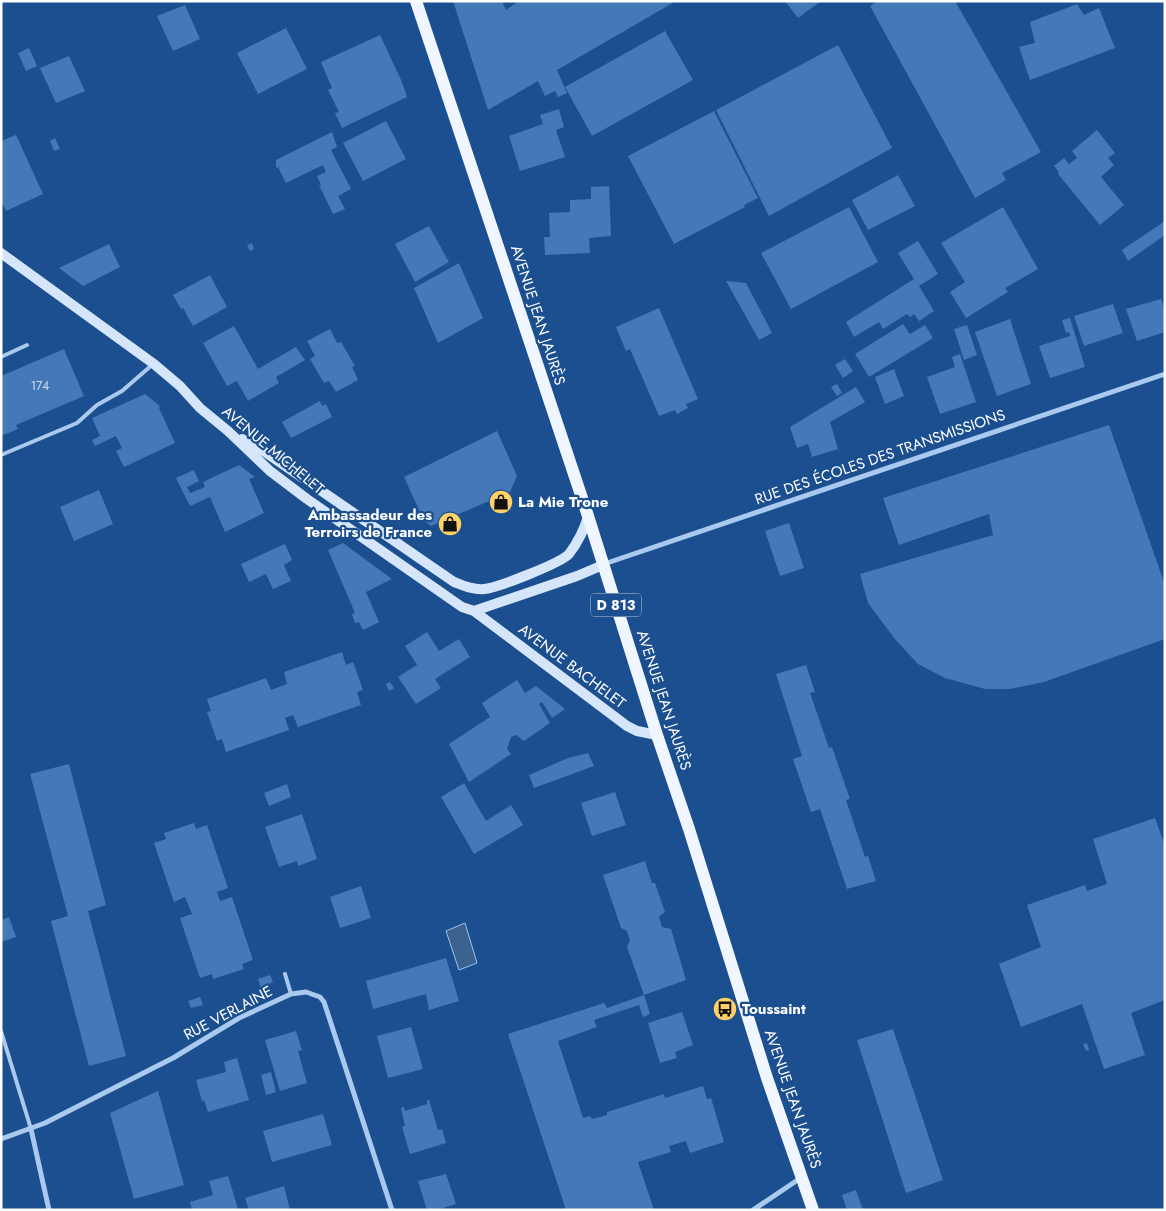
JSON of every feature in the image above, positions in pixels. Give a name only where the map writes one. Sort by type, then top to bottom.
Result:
[{"type":"main road","name":"AVENUE JEAN JAURÈS","points":[[416,1],[588,516],[767,1078],[814,1210]]},
{"type":"street","name":"AVENUE MICHELET","points":[[1,253],[154,364],[270,471],[448,599],[474,611]]},
{"type":"street","name":"RUE DES ÉCOLES DES TRANSMISSIONS","points":[[603,565],[1165,374]]},
{"type":"street","points":[[228,431],[259,448],[454,582],[471,589],[486,589],[553,565],[569,555],[586,525],[588,516]]},
{"type":"street","points":[[474,611],[577,576],[603,565]]},
{"type":"street","name":"AVENUE BACHELET","points":[[474,611],[626,726],[637,731],[657,735]]},
{"type":"street","name":"RUE VERLAINE","points":[[1,1139],[45,1124],[173,1058],[240,1018],[291,994],[306,992],[320,997],[324,1002],[392,1210]]},
{"type":"street","points":[[31,1129],[49,1210]]},
{"type":"street","points":[[752,1210],[802,1176]]},
{"type":"lane","points":[[1,357],[27,345]]},
{"type":"lane","points":[[1,455],[77,423],[97,405],[122,391],[154,364]]},
{"type":"lane","points":[[285,974],[291,994]]},
{"type":"lane","points":[[1,1031],[31,1129]]},
{"type":"water","points":[[465,923],[477,963],[459,970],[446,931]]},
{"type":"building","points":[[453,1],[502,1],[506,10],[517,1],[676,1],[557,70],[567,93],[558,97],[555,91],[545,96],[538,81],[488,110]]},
{"type":"building","points":[[785,1],[821,1],[798,18]]},
{"type":"building","points":[[878,1],[955,1],[1041,152],[1002,173],[1006,180],[975,198],[870,6]]},
{"type":"building","points":[[1077,4],[1084,15],[1099,8],[1115,48],[1030,80],[1019,47],[1035,43],[1030,22]]},
{"type":"building","points":[[185,5],[200,39],[173,51],[157,16]]},
{"type":"building","points":[[286,28],[307,69],[258,94],[237,53]]},
{"type":"building","points":[[665,31],[693,80],[592,136],[565,87]]},
{"type":"building","points":[[380,35],[407,97],[342,128],[335,113],[339,112],[328,90],[332,88],[321,62]]},
{"type":"building","points":[[838,45],[892,148],[769,216],[716,110]]},
{"type":"building","points":[[29,48],[37,66],[26,71],[18,53]]},
{"type":"building","points":[[69,56],[85,91],[56,103],[40,68]]},
{"type":"building","points":[[559,109],[564,127],[556,130],[565,157],[520,171],[509,136],[543,124],[540,115]]},
{"type":"building","points":[[714,111],[758,198],[744,205],[745,207],[674,244],[628,156]]},
{"type":"building","points":[[386,121],[406,159],[363,181],[343,143]]},
{"type":"building","points":[[1097,130],[1115,153],[1108,158],[1114,165],[1101,177],[1124,205],[1100,225],[1058,174],[1059,172],[1054,166],[1064,158],[1069,164],[1077,158],[1072,151]]},
{"type":"building","points":[[332,132],[337,147],[331,150],[351,189],[338,196],[345,209],[333,214],[319,185],[321,185],[317,176],[326,172],[323,165],[286,183],[278,167],[276,168],[276,160]]},
{"type":"building","points":[[16,135],[43,194],[6,211],[1,201],[1,141]]},
{"type":"building","points":[[55,138],[60,149],[54,151],[50,141]]},
{"type":"building","points":[[898,175],[915,206],[868,230],[852,200]]},
{"type":"building","points":[[609,186],[611,236],[589,238],[590,253],[545,255],[544,237],[550,237],[549,213],[570,212],[570,200],[591,199],[591,187]]},
{"type":"building","points":[[849,207],[878,262],[791,309],[761,253]]},
{"type":"building","points":[[1003,207],[1038,269],[1005,288],[1008,292],[966,318],[950,292],[965,282],[941,243]]},
{"type":"building","points":[[1165,221],[1165,235],[1128,261],[1122,250]]},
{"type":"building","points":[[429,226],[449,262],[415,282],[395,244]]},
{"type":"building","points":[[918,241],[938,274],[919,286],[934,311],[919,321],[914,314],[910,317],[907,314],[883,329],[879,322],[854,337],[846,322],[914,279],[898,253]]},
{"type":"building","points":[[252,243],[254,249],[250,251],[247,245]]},
{"type":"building","points":[[109,244],[120,267],[83,286],[59,268]]},
{"type":"building","points":[[459,263],[483,318],[438,343],[414,288]]},
{"type":"building","points":[[210,275],[227,307],[193,326],[173,295]]},
{"type":"building","points":[[726,281],[746,283],[772,333],[759,340]]},
{"type":"building","points":[[1161,299],[1165,310],[1165,332],[1137,341],[1126,309]]},
{"type":"building","points":[[1113,304],[1123,333],[1084,346],[1074,316]]},
{"type":"building","points":[[659,308],[698,399],[686,404],[688,408],[677,414],[675,410],[659,416],[630,349],[626,351],[616,327]]},
{"type":"building","points":[[1070,318],[1085,367],[1050,378],[1039,346],[1070,336],[1069,332],[1066,333],[1062,320]]},
{"type":"building","points":[[1010,319],[1031,384],[997,396],[975,332]]},
{"type":"building","points":[[903,324],[910,334],[925,325],[933,338],[869,377],[855,354]]},
{"type":"building","points":[[967,325],[977,355],[964,360],[954,329]]},
{"type":"building","points":[[234,326],[258,369],[296,347],[305,360],[276,377],[279,383],[248,401],[237,381],[227,386],[203,343]]},
{"type":"building","points":[[330,329],[337,343],[341,342],[355,366],[352,367],[358,380],[336,392],[329,381],[324,383],[310,359],[315,356],[307,341]]},
{"type":"building","points":[[64,349],[84,396],[16,425],[18,429],[1,436],[1,376]]},
{"type":"building","points":[[960,354],[976,402],[940,414],[927,377],[955,367],[952,357]]},
{"type":"building","points":[[845,359],[853,371],[843,378],[835,365]]},
{"type":"building","points":[[894,369],[904,396],[885,404],[875,377]]},
{"type":"building","points":[[837,384],[842,393],[837,396],[831,387]]},
{"type":"building","points":[[856,387],[865,402],[830,422],[838,449],[812,457],[808,444],[797,448],[790,427]]},
{"type":"building","points":[[145,394],[160,406],[159,408],[175,443],[124,467],[116,451],[122,448],[116,436],[95,446],[92,440],[100,436],[92,418]]},
{"type":"building","points":[[320,401],[322,406],[326,404],[332,417],[291,438],[282,422]]},
{"type":"building","points":[[1109,425],[1165,585],[1165,639],[1044,682],[1010,689],[985,689],[945,678],[918,664],[894,638],[868,603],[860,574],[993,535],[989,514],[899,545],[883,498]]},
{"type":"building","points":[[497,431],[517,476],[510,492],[431,526],[416,514],[419,510],[404,477]]},
{"type":"building","points":[[239,465],[255,477],[249,479],[264,513],[225,532],[210,497],[190,506],[176,478],[194,470],[199,481],[187,487],[190,493],[205,487],[203,482]]},
{"type":"building","points":[[99,490],[113,524],[74,541],[60,507]]},
{"type":"building","points":[[789,523],[804,568],[780,576],[765,531]]},
{"type":"building","points":[[343,543],[392,579],[366,592],[379,622],[363,630],[359,622],[355,623],[352,614],[355,613],[328,550]]},
{"type":"building","points":[[285,544],[292,560],[284,565],[291,581],[273,589],[266,574],[249,582],[241,564]]},
{"type":"building","points":[[427,632],[439,651],[459,639],[470,657],[435,679],[441,688],[416,704],[398,677],[417,665],[405,646]]},
{"type":"building","points":[[342,652],[346,665],[353,662],[363,690],[357,692],[361,705],[298,727],[293,715],[285,718],[289,730],[226,752],[222,739],[217,741],[207,712],[211,711],[207,699],[266,678],[271,690],[287,684],[284,672]]},
{"type":"building","points":[[806,665],[815,692],[810,693],[829,748],[832,747],[850,799],[846,800],[865,857],[868,856],[876,881],[847,889],[820,809],[811,812],[793,759],[802,756],[776,674]]},
{"type":"building","points":[[517,680],[525,693],[536,686],[565,709],[552,718],[542,702],[539,704],[550,723],[524,741],[516,735],[511,737],[507,749],[511,754],[469,782],[449,744],[490,717],[482,703]]},
{"type":"building","points":[[390,682],[394,688],[389,691],[386,684]]},
{"type":"building","points":[[588,753],[594,766],[534,788],[529,775],[568,758]]},
{"type":"building","points":[[69,764],[106,905],[88,911],[126,1056],[89,1066],[51,921],[68,916],[30,774]]},
{"type":"building","points":[[464,783],[486,821],[511,805],[523,825],[474,854],[441,797]]},
{"type":"building","points":[[287,784],[291,797],[269,806],[264,793]]},
{"type":"building","points":[[615,792],[626,825],[592,836],[581,803]]},
{"type":"building","points":[[302,814],[317,859],[298,866],[297,861],[279,867],[265,827]]},
{"type":"building","points":[[1155,818],[1165,846],[1165,1000],[1131,1013],[1145,1055],[1104,1069],[1082,1004],[1021,1027],[999,964],[1041,947],[1027,905],[1085,885],[1087,891],[1107,884],[1093,839]]},
{"type":"building","points":[[194,823],[196,829],[207,825],[228,888],[217,892],[220,901],[232,897],[253,960],[242,964],[244,969],[213,979],[212,974],[200,978],[180,918],[192,914],[185,897],[174,902],[154,843],[166,839],[164,833]]},
{"type":"building","points":[[645,861],[652,883],[655,883],[665,912],[659,917],[662,927],[671,929],[686,980],[644,995],[627,947],[630,941],[627,931],[621,928],[603,875]]},
{"type":"building","points":[[361,886],[371,918],[340,928],[330,897]]},
{"type":"building","points":[[9,917],[16,937],[1,942],[1,920]]},
{"type":"building","points":[[446,958],[459,1001],[429,1010],[426,994],[373,1009],[366,981]]},
{"type":"building","points":[[270,975],[273,982],[261,988],[258,979]]},
{"type":"building","points":[[644,995],[650,1014],[643,1017],[639,1005],[594,1020],[597,1027],[558,1041],[583,1118],[590,1116],[592,1119],[607,1115],[607,1112],[664,1094],[665,1098],[703,1086],[707,1099],[711,1098],[724,1142],[690,1153],[686,1141],[669,1146],[671,1152],[638,1162],[654,1210],[566,1210],[508,1034],[604,1003],[607,1008]]},
{"type":"building","points":[[200,997],[203,1005],[191,1008],[188,1001]]},
{"type":"building","points":[[682,1012],[693,1045],[675,1052],[677,1058],[660,1063],[648,1023]]},
{"type":"building","points":[[411,1027],[423,1069],[388,1078],[377,1036]]},
{"type":"building","points":[[893,1029],[943,1180],[906,1193],[857,1040]]},
{"type":"building","points":[[296,1031],[302,1050],[298,1051],[307,1083],[280,1091],[265,1040]]},
{"type":"building","points":[[1087,1043],[1089,1050],[1086,1051],[1083,1044]]},
{"type":"building","points":[[237,1058],[249,1100],[208,1112],[204,1100],[202,1101],[196,1080],[226,1072],[224,1062]]},
{"type":"building","points":[[271,1072],[276,1092],[266,1095],[261,1075]]},
{"type":"building","points":[[158,1091],[184,1185],[134,1199],[110,1113]]},
{"type":"building","points":[[427,1100],[429,1100],[438,1130],[442,1129],[446,1143],[410,1154],[402,1127],[405,1126],[401,1108],[404,1107],[405,1111],[427,1104]]},
{"type":"building","points":[[323,1114],[332,1145],[272,1162],[263,1131]]},
{"type":"building","points":[[446,1174],[456,1204],[437,1210],[427,1210],[418,1181]]},
{"type":"building","points":[[228,1176],[238,1209],[192,1210],[190,1202],[213,1195],[209,1181]]},
{"type":"building","points":[[284,1186],[290,1210],[249,1210],[245,1198]]},
{"type":"building","points":[[856,1190],[863,1210],[847,1210],[842,1195]]},
{"type":"place","name":"La Mie Trone","points":[[501,502]]},
{"type":"place","name":"Ambassadeur des Terroirs de France","points":[[450,524]]},
{"type":"place","name":"Toussaint","points":[[725,1009]]}]
